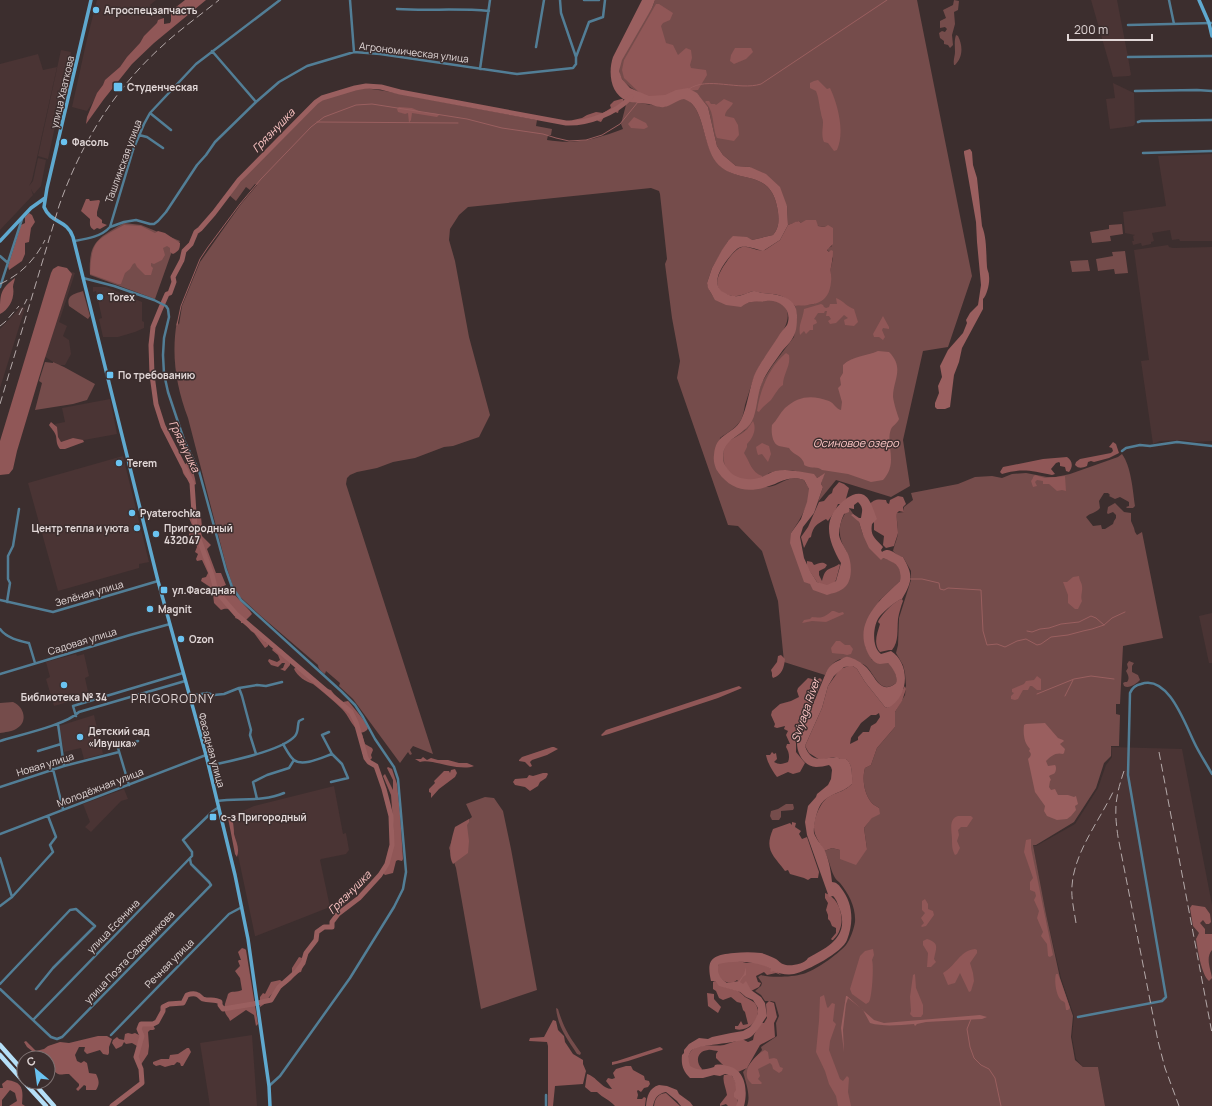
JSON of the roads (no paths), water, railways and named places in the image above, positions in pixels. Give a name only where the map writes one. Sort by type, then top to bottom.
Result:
[{"type":"highway","points":[[0,1045],[16,1063]]},
{"type":"highway","points":[[0,1055],[16,1073]]},
{"type":"highway","points":[[31,1090],[46,1106]]},
{"type":"highway","points":[[40,1090],[54,1106]]},
{"type":"main road","name":"улица Хваткова","points":[[45,198],[92,0]]},
{"type":"main road","points":[[1199,0],[1210,23],[1212,36]]},
{"type":"main road","points":[[0,241],[31,208],[45,198]]},
{"type":"main road","name":"Фасадная улица","points":[[45,198],[44,207],[47,214],[68,227],[74,241],[158,581],[206,755],[242,907],[269,1086]]},
{"type":"main road","points":[[269,1086],[270,1106]]},
{"type":"street","name":"Ташлинская улица","points":[[110,227],[128,165],[150,113],[196,64],[280,0]]},
{"type":"street","points":[[350,0],[354,52]]},
{"type":"street","points":[[480,69],[490,0]]},
{"type":"street","points":[[536,47],[544,0]]},
{"type":"street","points":[[560,0],[561,13],[576,58]]},
{"type":"street","points":[[584,0],[599,0]]},
{"type":"street","points":[[576,58],[589,22],[603,17],[605,0]]},
{"type":"street","points":[[1169,0],[1174,24]]},
{"type":"street","points":[[397,9],[436,11],[466,9],[489,11]]},
{"type":"street","points":[[1128,25],[1210,23]]},
{"type":"street","points":[[212,52],[256,102]]},
{"type":"street","name":"Агрономическая улица","points":[[110,227],[136,220],[150,224],[154,224],[158,221],[166,212],[197,165],[206,156],[212,146],[256,102],[279,82],[307,66],[354,52],[380,54],[517,74],[571,69],[576,64],[576,58]]},
{"type":"street","points":[[1128,57],[1212,56]]},
{"type":"street","points":[[1136,91],[1212,91]]},
{"type":"street","points":[[150,113],[171,130]]},
{"type":"street","points":[[1138,122],[1212,120]]},
{"type":"street","points":[[140,134],[163,148]]},
{"type":"street","points":[[1143,153],[1212,151]]},
{"type":"street","points":[[0,287],[22,217]]},
{"type":"street","points":[[74,241],[89,238],[102,233],[110,227]]},
{"type":"street","points":[[0,256],[8,263]]},
{"type":"street","points":[[83,278],[114,286],[154,300],[166,306],[169,317],[164,338],[163,355],[164,374],[168,392],[184,440],[199,471],[232,587],[241,600],[355,705],[394,766],[398,779],[406,872],[403,889],[394,907],[350,978],[280,1076],[269,1086]]},
{"type":"street","points":[[1122,450],[1140,445],[1150,446],[1177,442],[1212,446]]},
{"type":"street","points":[[7,602],[10,583],[8,579],[8,556],[12,546],[19,509]]},
{"type":"street","name":"Зелёная улица","points":[[0,600],[53,612],[158,581]]},
{"type":"street","name":"Садовая улица","points":[[0,674],[170,624]]},
{"type":"street","points":[[0,629],[5,635],[22,642],[30,643],[35,663]]},
{"type":"street","points":[[76,716],[73,706],[183,673]]},
{"type":"street","points":[[0,741],[58,724],[76,716],[79,712],[185,681]]},
{"type":"street","points":[[190,696],[207,693],[214,695],[239,688],[257,685],[266,686],[282,682]]},
{"type":"street","points":[[1078,1017],[1162,1001],[1166,997],[1128,775],[1130,693],[1134,687],[1142,683],[1150,682],[1158,684],[1168,693],[1212,774]]},
{"type":"street","points":[[239,688],[256,754]]},
{"type":"street","points":[[208,766],[256,754],[283,744],[295,735],[298,729],[299,721],[303,719]]},
{"type":"street","points":[[58,724],[64,766]]},
{"type":"street","points":[[330,732],[322,735],[332,754],[342,764],[348,778],[331,782]]},
{"type":"street","name":"Новая улица","points":[[0,787],[53,769],[119,752],[118,748],[138,741]]},
{"type":"street","points":[[38,751],[61,744]]},
{"type":"street","points":[[283,744],[294,760],[298,762],[310,762],[332,754]]},
{"type":"street","points":[[119,752],[129,785]]},
{"type":"street","name":"Молодёжная улица","points":[[0,834],[206,755]]},
{"type":"street","points":[[257,799],[253,782],[267,775],[289,768],[294,760]]},
{"type":"street","points":[[53,769],[63,810]]},
{"type":"street","points":[[217,801],[275,797],[284,792]]},
{"type":"street","points":[[190,859],[192,852],[183,840],[219,807]]},
{"type":"street","points":[[0,906],[12,897],[53,852],[50,845],[56,837],[48,816]]},
{"type":"street","points":[[0,858],[12,897]]},
{"type":"street","name":"улица Поэта Садовникова","points":[[33,1020],[51,1037],[57,1039],[62,1037],[211,885],[191,864],[190,859]]},
{"type":"street","name":"улица Есенина","points":[[33,1020],[190,859]]},
{"type":"street","name":"Речная улица","points":[[110,1035],[230,914],[242,907]]},
{"type":"street","points":[[0,984],[70,910],[78,910],[95,926],[53,968],[36,989]]},
{"type":"street","points":[[0,989],[33,1020]]},
{"type":"street","points":[[546,1095],[546,1106]]},
{"type":"water","points":[[642,0],[655,0],[652,8],[622,60],[619,71],[622,79],[630,88],[649,96],[665,95],[676,90],[688,88],[697,93],[708,107],[717,146],[723,155],[736,166],[750,167],[766,174],[780,187],[787,206],[788,225],[780,240],[763,251],[746,247],[737,249],[728,258],[718,277],[717,284],[720,289],[727,294],[737,296],[754,291],[779,295],[790,300],[794,304],[797,315],[797,324],[793,337],[766,374],[762,383],[752,421],[726,445],[723,457],[724,463],[734,475],[747,479],[755,479],[780,470],[814,474],[817,478],[825,473],[821,484],[823,487],[814,513],[803,527],[800,537],[804,558],[817,582],[827,585],[836,581],[841,563],[832,545],[829,529],[830,521],[833,513],[839,505],[847,498],[857,494],[862,494],[869,499],[877,519],[872,524],[872,534],[883,547],[881,550],[882,552],[885,550],[890,550],[903,557],[910,573],[910,582],[902,599],[884,611],[880,616],[876,624],[874,635],[874,641],[878,651],[881,654],[891,651],[902,664],[905,680],[900,696],[895,703],[888,708],[885,707],[865,682],[857,669],[853,666],[844,667],[834,676],[828,686],[822,708],[805,746],[814,758],[822,759],[837,757],[840,759],[846,759],[851,767],[852,784],[824,800],[817,814],[814,830],[814,833],[827,857],[832,882],[836,883],[840,887],[850,906],[851,926],[847,940],[839,950],[832,955],[815,965],[794,974],[771,972],[771,969],[765,966],[753,963],[732,962],[719,964],[719,975],[727,983],[739,981],[744,974],[746,967],[746,975],[740,982],[743,984],[746,981],[751,990],[761,997],[765,1003],[767,1016],[749,1038],[735,1042],[701,1047],[691,1051],[689,1055],[690,1066],[696,1069],[708,1069],[714,1067],[715,1065],[720,1065],[734,1068],[739,1072],[744,1082],[746,1094],[744,1106],[736,1106],[738,1100],[734,1097],[736,1090],[735,1082],[732,1076],[725,1074],[703,1078],[690,1078],[683,1068],[682,1055],[689,1044],[699,1038],[708,1039],[743,1031],[750,1027],[758,1013],[758,1008],[753,1000],[740,992],[719,986],[715,981],[711,981],[709,968],[712,960],[720,955],[754,952],[767,955],[784,965],[795,965],[804,962],[808,958],[823,950],[835,940],[839,934],[842,927],[840,910],[833,896],[829,897],[807,835],[805,822],[808,806],[817,794],[828,785],[831,779],[832,770],[829,765],[816,767],[805,762],[798,751],[797,743],[826,672],[835,662],[845,657],[850,658],[864,665],[882,686],[886,687],[896,683],[895,672],[888,663],[877,664],[869,656],[866,649],[864,629],[867,619],[878,602],[900,581],[900,572],[899,568],[895,564],[883,558],[881,560],[869,548],[859,522],[851,515],[853,514],[861,518],[862,508],[858,502],[854,505],[854,509],[849,508],[849,512],[844,514],[839,530],[841,541],[849,556],[851,565],[848,584],[841,590],[827,595],[813,590],[810,584],[804,582],[790,543],[791,533],[801,519],[807,502],[809,489],[804,480],[796,478],[789,479],[767,487],[751,490],[730,484],[724,479],[716,468],[714,462],[715,448],[721,438],[733,429],[741,420],[756,371],[787,325],[788,315],[787,310],[784,307],[771,301],[750,302],[741,307],[726,305],[715,300],[708,288],[707,283],[712,268],[722,250],[733,236],[747,237],[752,240],[773,235],[778,224],[778,212],[774,197],[769,188],[761,182],[733,174],[716,162],[709,148],[699,116],[692,104],[684,99],[661,107],[627,101],[621,98],[617,93],[612,82],[611,63]]},
{"type":"water","points":[[970,149],[972,152],[973,165],[977,178],[982,226],[986,241],[989,282],[987,292],[983,299],[983,309],[962,348],[954,375],[950,407],[945,409],[937,409],[935,407],[935,403],[939,393],[938,386],[942,377],[940,366],[948,350],[963,333],[967,323],[966,320],[970,313],[978,305],[981,285],[976,222],[964,153],[964,151]]},
{"type":"water","name":"Осиновое озеро","points":[[878,351],[889,352],[896,363],[897,374],[893,397],[899,419],[891,429],[889,441],[891,461],[888,474],[883,480],[871,482],[848,474],[808,467],[802,459],[789,448],[779,446],[775,443],[772,434],[772,425],[785,408],[801,398],[812,397],[829,401],[841,410],[842,402],[838,388],[841,385],[840,378],[843,373],[843,365],[855,358]]},
{"type":"water","points":[[1045,723],[1058,738],[1064,741],[1060,744],[1065,749],[1064,753],[1054,755],[1046,761],[1048,766],[1055,765],[1056,767],[1055,773],[1049,776],[1051,780],[1049,787],[1051,790],[1055,789],[1058,795],[1076,796],[1078,804],[1075,806],[1076,810],[1067,819],[1057,820],[1047,816],[1044,811],[1045,806],[1035,792],[1028,759],[1031,753],[1024,738],[1024,725]]},
{"type":"water","points":[[846,996],[860,1008],[848,998],[843,1030],[844,1052],[841,1028]]},
{"type":"water","points":[[863,1010],[874,1020],[884,1023],[980,1015],[987,1017],[982,1019],[926,1022],[915,1026],[914,1024],[886,1025],[870,1023]]},
{"type":"water","points":[[659,1085],[677,1090],[679,1094],[693,1106],[681,1106],[666,1092],[657,1097],[653,1106],[646,1106],[649,1093],[653,1088]]},
{"type":"waterway","points":[[689,89],[696,85],[705,84],[743,86],[761,84],[887,0]]},
{"type":"waterway","name":"Грязнушка","points":[[112,1106],[142,1083],[141,1069],[136,1057],[142,1036],[139,1029],[141,1024],[153,1024],[157,1022],[163,1011],[163,1007],[169,1004],[183,1003],[187,995],[190,994],[199,995],[203,999],[218,1001],[223,1009],[271,1000],[279,987],[297,971],[303,963],[306,953],[316,940],[317,932],[324,927],[332,927],[332,922],[338,914],[359,898],[380,875],[387,864],[392,845],[391,816],[384,789],[376,766],[369,762],[366,758],[356,722],[351,712],[236,614],[216,591],[212,575],[195,528],[192,483],[163,426],[156,404],[152,375],[151,345],[153,327],[167,294],[170,293],[174,282],[173,277],[182,260],[184,251],[191,244],[196,232],[214,213],[239,180],[316,102],[322,98],[355,88],[366,86],[381,87],[400,92],[566,123],[574,123],[583,122],[610,113],[631,97]]},
{"type":"waterway","points":[[177,325],[181,306],[200,259],[208,247],[261,179],[311,127],[324,117],[356,105],[372,104],[467,119],[502,128],[543,134],[569,141],[586,140],[602,135],[620,124],[638,102]]},
{"type":"waterway","points":[[317,122],[458,123]]},
{"type":"waterway","points":[[910,579],[922,579],[939,583],[940,589],[944,590],[948,588],[981,590],[983,631],[987,645],[997,644],[1005,647],[1017,641],[1026,639],[1037,645],[1051,637],[1068,635],[1104,625],[1112,618],[1125,612]]},
{"type":"waterway","points":[[1027,631],[1032,632],[1061,624],[1079,622],[1091,616],[1096,618],[1104,625]]},
{"type":"waterway","points":[[1037,694],[1074,679],[1091,676],[1114,679]]},
{"type":"waterway","points":[[1065,696],[1073,680]]},
{"type":"waterway","points":[[971,1019],[967,1029],[970,1047],[974,1058],[981,1065],[989,1069],[995,1078],[1001,1106]]},
{"type":"railway","points":[[0,404],[59,206],[67,184],[88,141],[112,102],[143,65],[174,36],[219,0]]},
{"type":"railway","points":[[0,284],[14,276],[26,266],[37,254],[45,240]]},
{"type":"railway","points":[[19,315],[27,299]]},
{"type":"railway","points":[[0,326],[19,306]]},
{"type":"railway","points":[[1159,752],[1212,1033]]},
{"type":"railway","points":[[1124,771],[1116,804],[1118,837],[1158,1041],[1165,1068],[1179,1106]]},
{"type":"railway","points":[[1076,923],[1072,886],[1077,861],[1088,836],[1114,790]]},
{"type":"place","name":"Агроспецзапчасть","points":[[96,10]]},
{"type":"place","name":"Студенческая","points":[[118,87]]},
{"type":"place","name":"Фасоль","points":[[64,142]]},
{"type":"place","name":"Torex","points":[[100,297]]},
{"type":"place","name":"По требованию","points":[[110,375]]},
{"type":"place","name":"Terem","points":[[119,463]]},
{"type":"place","name":"Pyaterochka","points":[[132,513]]},
{"type":"place","name":"Центр тепла и уюта","points":[[137,528]]},
{"type":"place","name":"Пригородный 432047","points":[[156,534]]},
{"type":"place","name":"ул.Фасадная","points":[[164,590]]},
{"type":"place","name":"Magnit","points":[[150,609]]},
{"type":"place","name":"Ozon","points":[[181,639]]},
{"type":"place","name":"Библиотека № 34","points":[[64,685]]},
{"type":"place","name":"Детский сад «Ивушка»","points":[[80,737]]},
{"type":"place","name":"с-з Пригородный","points":[[213,817]]},
{"type":"district","name":"PRIGORODNY","points":[[173,698]]},
{"type":"water label","name":"Sviyaga River","points":[[805,710]]}]
